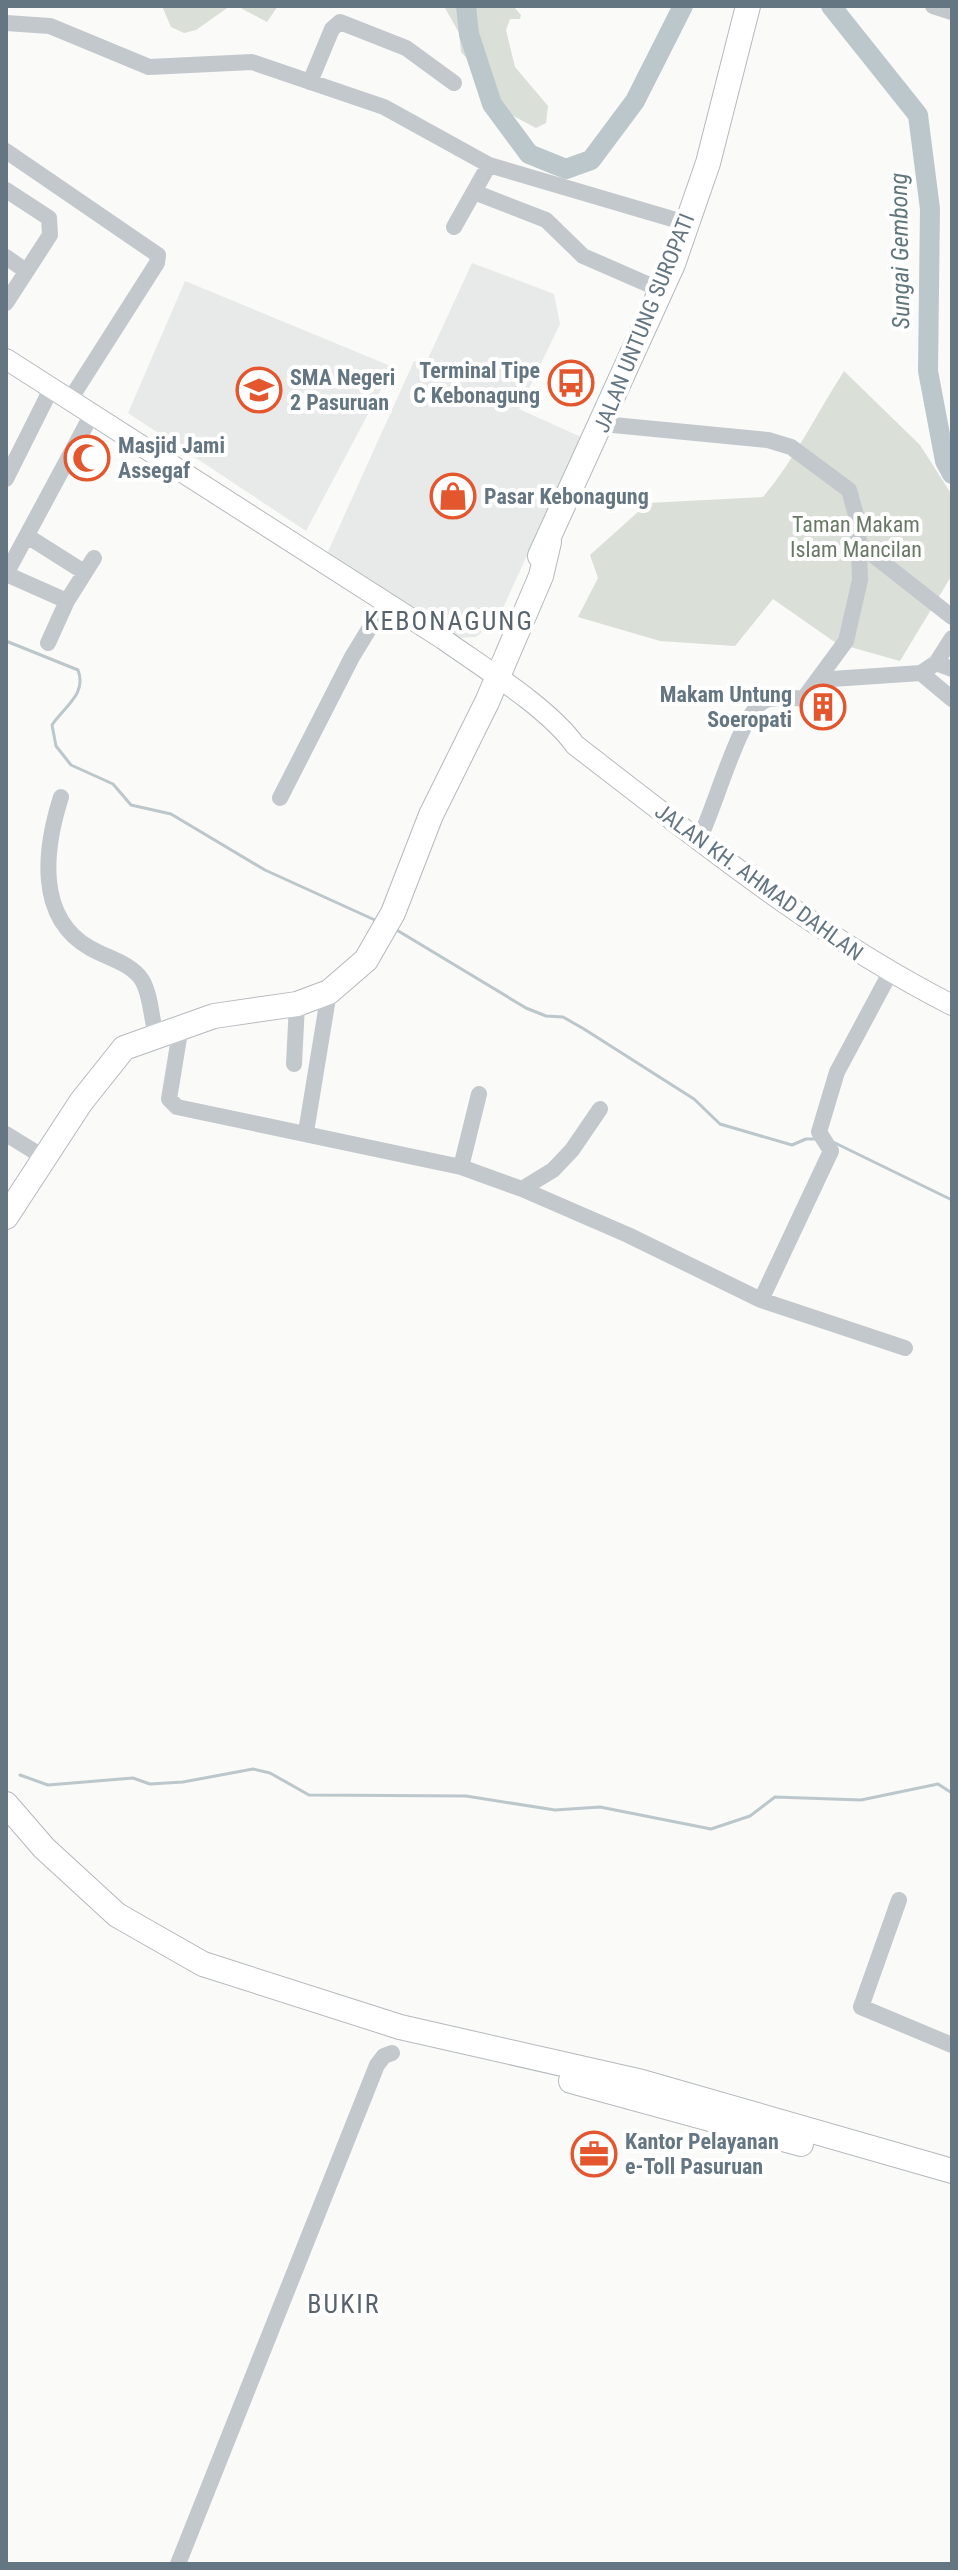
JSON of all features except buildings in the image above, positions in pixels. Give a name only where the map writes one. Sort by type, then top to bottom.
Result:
[{"type":"highway","name":"JALAN UNTUNG SUROPATI","points":[[329,992],[366,960],[393,913],[531,570],[549,542],[661,290],[708,163],[748,6]]},
{"type":"highway","points":[[10,1208],[124,1048],[156,1034],[214,1016],[297,1004],[329,992]]},
{"type":"highway","points":[[6,1804],[44,1848],[117,1915],[203,1964],[400,2027],[642,2082],[952,2171]]},
{"type":"highway","points":[[6,1824],[91,1910],[133,1941],[181,1968],[236,1989],[350,2026],[584,2084],[952,2185]]},
{"type":"main road","points":[[6,359],[357,585],[383,598],[488,683]]},
{"type":"main road","points":[[357,585],[365,599],[380,611],[488,683]]},
{"type":"main road","name":"JALAN KH. AHMAD DAHLAN","points":[[488,683],[558,739],[575,745],[698,841],[819,929],[890,973],[952,1005]]},
{"type":"street","points":[[933,6],[952,12]]},
{"type":"street","points":[[310,82],[332,29],[340,22],[406,48],[454,83]]},
{"type":"street","points":[[6,23],[50,26],[149,67],[189,68],[241,61],[384,107],[489,165],[686,223]]},
{"type":"street","points":[[6,151],[158,255],[157,263],[71,398]]},
{"type":"street","points":[[454,227],[489,165]]},
{"type":"street","points":[[6,190],[49,218],[51,227],[50,235],[6,303]]},
{"type":"street","points":[[474,192],[546,220],[583,256],[661,290]]},
{"type":"street","points":[[6,257],[26,271]]},
{"type":"street","points":[[6,479],[52,387]]},
{"type":"street","points":[[67,601],[6,574],[92,414]]},
{"type":"street","points":[[603,424],[710,432],[791,447],[849,490],[859,544],[860,580],[846,641],[804,698],[769,700],[759,706],[728,760],[717,803],[698,841]]},
{"type":"street","points":[[27,536],[89,565],[67,601],[48,643]]},
{"type":"street","points":[[859,544],[952,617]]},
{"type":"street","points":[[280,798],[352,657],[380,611]]},
{"type":"street","points":[[817,680],[921,673],[944,666],[952,638]]},
{"type":"street","points":[[921,673],[952,699]]},
{"type":"street","points":[[61,797],[49,847],[50,885],[57,918],[88,947],[135,971],[144,983],[156,1034]]},
{"type":"street","points":[[761,1300],[831,1151],[823,1140],[837,1072],[890,973]]},
{"type":"street","points":[[306,1132],[329,992]]},
{"type":"street","points":[[294,1064],[297,1004]]},
{"type":"street","points":[[181,1026],[169,1089],[172,1104],[461,1167],[522,1189],[628,1235],[761,1300],[905,1348]]},
{"type":"street","points":[[461,1167],[479,1094]]},
{"type":"street","points":[[522,1189],[563,1160],[600,1109]]},
{"type":"street","points":[[6,1134],[45,1158]]},
{"type":"street","points":[[899,1900],[861,2007],[952,2045]]},
{"type":"street","points":[[178,2564],[377,2065],[384,2056],[392,2053]]},
{"type":"shaded area","name":"Pasar Kebonagung","points":[[472,263],[554,294],[560,324],[519,409],[581,437],[498,619],[476,637],[455,638],[326,556],[414,361],[426,363]]},
{"type":"shaded area","name":"SMA Negeri 2 Pasuruan","points":[[185,281],[393,367],[306,531],[128,413]]},
{"type":"green space","points":[[162,6],[230,6],[196,30],[184,33],[171,27]]},
{"type":"green space","points":[[237,6],[278,6],[267,22]]},
{"type":"green space","points":[[444,6],[513,6],[521,15],[520,19],[510,19],[506,30],[515,67],[548,106],[546,123],[536,128],[493,105],[496,117],[481,94],[473,65],[461,52],[459,33]]},
{"type":"green space","name":"Taman Makam Islam Mancilan","points":[[844,371],[920,445],[952,495],[952,575],[900,661],[836,643],[773,599],[735,646],[660,641],[578,617],[598,578],[590,555],[648,503],[763,497],[796,452]]},
{"type":"waterway","name":"Sungai Gembong","points":[[466,6],[469,34],[492,104],[529,154],[566,169],[591,160],[635,101],[683,6]]},
{"type":"waterway","name":"Sungai Gembong","points":[[831,6],[918,115],[930,209],[928,371],[945,461],[952,474]]},
{"type":"waterway","points":[[6,641],[78,670],[80,686],[77,693],[52,725],[56,746],[71,765],[113,784],[131,805],[171,814],[265,870],[377,921]]},
{"type":"waterway","points":[[395,929],[526,1008],[546,1016],[563,1017],[584,1029],[694,1099],[720,1124],[792,1145],[806,1139],[818,1139]]},
{"type":"waterway","points":[[833,1142],[952,1200]]},
{"type":"waterway","points":[[20,1775],[48,1785],[133,1778],[150,1784],[183,1782],[253,1769],[270,1773],[309,1795],[466,1796],[555,1810],[600,1807],[711,1829],[750,1816],[775,1797],[861,1800],[938,1784],[952,1793]]},
{"type":"place","name":"Terminal Tipe C Kebonagung","points":[[571,383]]},
{"type":"place","name":"SMA Negeri 2 Pasuruan","points":[[259,390]]},
{"type":"place","name":"Masjid Jami Assegaf","points":[[87,458]]},
{"type":"place","name":"Pasar Kebonagung","points":[[453,496]]},
{"type":"place","name":"Makam Untung Soeropati","points":[[823,707]]},
{"type":"place","name":"Kantor Pelayanan e-Toll Pasuruan","points":[[594,2154]]},
{"type":"district","name":"KEBONAGUNG","points":[[449,621]]},
{"type":"district","name":"BUKIR","points":[[344,2304]]}]
